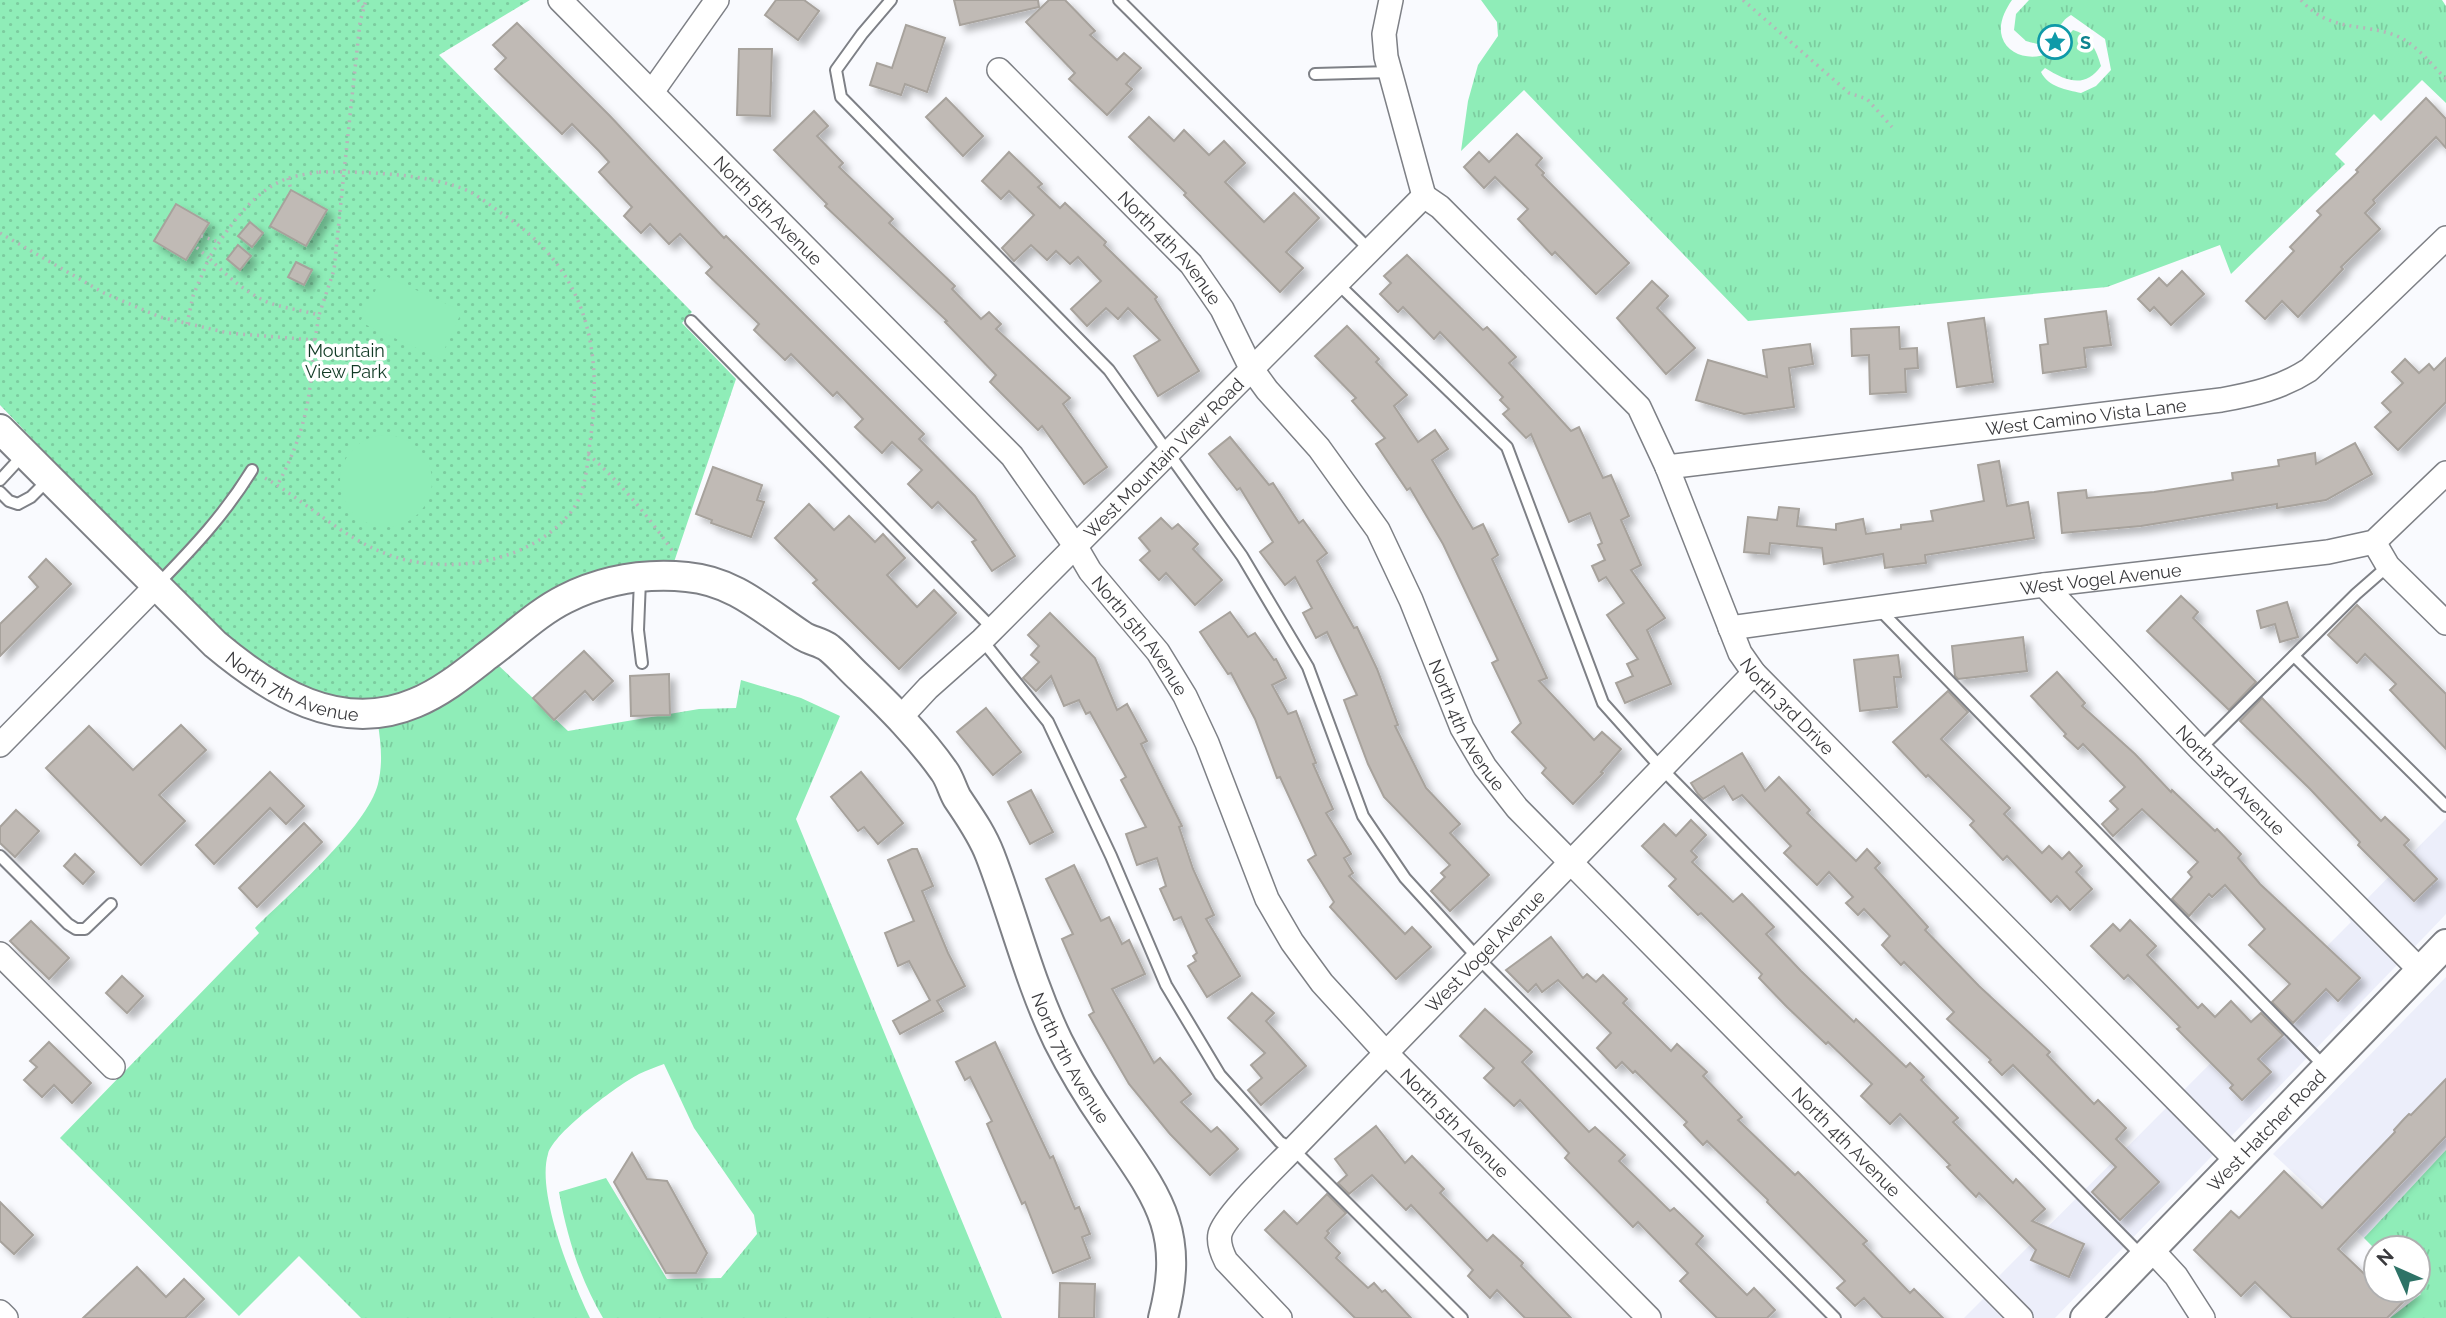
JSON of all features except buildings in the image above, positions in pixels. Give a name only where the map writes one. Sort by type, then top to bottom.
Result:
[{"type":"street","name":"North 5th Avenue","points":[[560,0],[1012,456],[1090,571],[1158,652],[1185,696],[1207,743],[1267,899],[1292,942],[1322,983],[1386,1053],[1649,1318]]},
{"type":"street","points":[[652,92],[717,0]]},
{"type":"street","points":[[1391,0],[1384,34],[1391,72],[1424,196]]},
{"type":"street","name":"North 4th Avenue","points":[[999,70],[1191,264],[1222,309],[1251,368],[1325,457],[1377,530],[1411,600],[1462,728],[1485,767],[1517,808],[2021,1318]]},
{"type":"street","name":"West Mountain View Road","points":[[897,725],[928,688],[987,635],[1076,547],[1424,196]]},
{"type":"street","name":"North 3rd Drive","points":[[1424,196],[1440,207],[1639,407],[1667,467],[1740,653],[1754,673],[2237,1161]]},
{"type":"street","name":"West Camino Vista Lane","points":[[1667,467],[2221,400],[2264,392],[2290,382],[2309,370],[2446,238]]},
{"type":"street","name":"North 7th Avenue","points":[[0,429],[215,643],[260,679],[302,702],[328,711],[368,714],[413,704],[441,690],[542,612],[564,599],[600,584],[640,577],[685,576],[736,590],[807,639],[814,658],[897,725],[936,785],[954,794],[968,812],[988,849],[1031,978],[1059,1042],[1095,1104],[1148,1180],[1167,1224],[1172,1255],[1171,1290],[1163,1318]]},
{"type":"street","points":[[2446,473],[2374,542],[2388,566],[2446,623]]},
{"type":"street","name":"West Vogel Avenue","points":[[1730,628],[2044,585],[2328,552],[2374,542]]},
{"type":"street","name":"North 3rd Avenue","points":[[2044,585],[2200,749],[2420,970]]},
{"type":"street","points":[[0,745],[156,586]]},
{"type":"street","name":"West Vogel Avenue","points":[[1280,1318],[1226,1261],[1221,1250],[1220,1234],[1237,1209],[1754,673]]},
{"type":"street","name":"West Hatcher Road","points":[[2085,1318],[2446,944]]},
{"type":"street","points":[[0,954],[113,1067]]},
{"type":"street","points":[[2148,1253],[2176,1276],[2203,1318]]},
{"type":"street","points":[[0,1312],[6,1318]]},
{"type":"lane","points":[[891,0],[836,70],[841,97],[1109,370],[1242,556],[1308,667],[1363,816],[1405,878],[1478,958],[1835,1318]]},
{"type":"lane","points":[[1119,0],[1370,250]]},
{"type":"lane","points":[[1315,74],[1391,72]]},
{"type":"lane","points":[[1338,283],[1507,447],[1603,703],[1662,769],[2148,1253]]},
{"type":"lane","points":[[691,321],[987,635],[1048,722],[1111,856],[1166,985],[1220,1074],[1280,1142],[1293,1149],[1462,1318]]},
{"type":"lane","points":[[0,480],[25,454]]},
{"type":"lane","points":[[156,586],[208,532],[252,470]]},
{"type":"lane","points":[[0,492],[9,501],[18,504],[31,498],[49,479]]},
{"type":"lane","points":[[2200,749],[2356,594],[2388,566]]},
{"type":"lane","points":[[640,577],[638,630],[642,663]]},
{"type":"lane","points":[[1878,608],[2326,1068]]},
{"type":"lane","points":[[2294,656],[2446,806]]},
{"type":"lane","points":[[0,856],[76,929],[85,929],[111,904]]},
{"type":"path","points":[[358,0],[364,8]]},
{"type":"path","points":[[278,485],[304,424],[312,385],[314,340],[319,314],[334,270],[359,22],[366,0]]},
{"type":"path","points":[[1743,0],[1849,93],[1867,99],[1892,127]]},
{"type":"path","points":[[2301,0],[2308,8],[2336,24],[2394,35],[2409,43],[2446,79]]},
{"type":"path","points":[[187,324],[193,296],[209,258],[256,198],[288,178],[320,172],[405,175],[466,190],[525,229],[552,257],[575,292],[589,335],[596,370],[596,405],[583,487],[572,511],[555,529],[521,550],[486,561],[447,566],[410,561],[372,549],[278,485],[264,477],[261,483]]},
{"type":"path","points":[[288,178],[291,190]]},
{"type":"path","points":[[0,233],[104,293],[160,317],[228,333],[314,340]]},
{"type":"path","points":[[201,236],[219,242]]},
{"type":"path","points":[[195,246],[223,272],[257,297],[275,305],[319,314]]},
{"type":"path","points":[[588,454],[626,489],[645,512],[678,559],[685,576]]},
{"type":"shaded area","points":[[2446,819],[2446,914],[2427,934],[2055,1318],[1964,1318],[2002,1280],[1999,1276],[2351,922],[2348,918]]},
{"type":"shaded area","points":[[2446,977],[2446,1150],[2368,1234],[2362,1236],[2273,1154]]},
{"type":"green space","name":"Mountain View Park","points":[[0,0],[530,0],[439,55],[692,312],[682,323],[736,379],[673,565],[643,564],[411,692],[365,702],[314,693],[263,669],[185,599],[0,405]]},
{"type":"green space","points":[[1481,0],[2012,0],[2003,17],[2001,32],[2009,49],[2015,53],[2035,57],[2049,53],[2073,30],[2084,35],[2092,44],[2101,66],[2088,78],[2068,79],[2045,68],[2041,72],[2053,84],[2081,93],[2096,86],[2111,70],[2105,39],[2071,15],[2051,38],[2041,45],[2026,41],[2014,30],[2016,14],[2029,0],[2442,0],[2446,6],[2446,103],[2422,80],[2381,121],[2374,114],[2335,154],[2345,164],[2231,274],[2220,245],[2107,287],[1748,321],[1524,90],[1461,151],[1468,101],[1478,65],[1498,36],[1497,22]]},
{"type":"green space","points":[[383,275],[462,311],[440,359],[360,322]]},
{"type":"green space","points":[[386,435],[404,439],[418,449],[428,463],[432,481],[428,499],[418,513],[404,523],[386,527],[368,523],[354,513],[344,499],[340,481],[344,463],[354,449],[368,439]]},
{"type":"green space","points":[[498,665],[568,731],[699,709],[736,708],[741,680],[801,698],[840,716],[796,819],[1002,1318],[603,1318],[575,1257],[559,1192],[606,1178],[667,1279],[721,1278],[757,1234],[754,1215],[694,1128],[664,1064],[639,1074],[603,1098],[562,1134],[548,1154],[547,1191],[551,1213],[574,1282],[590,1318],[361,1318],[299,1256],[239,1316],[60,1138],[259,933],[255,928],[325,860],[359,820],[371,801],[380,776],[378,724]]},
{"type":"green space","points":[[2446,1150],[2446,1318],[2390,1318],[2408,1304],[2432,1304],[2432,1234],[2368,1234]]},
{"type":"place","name":"S","points":[[2055,42]]}]
